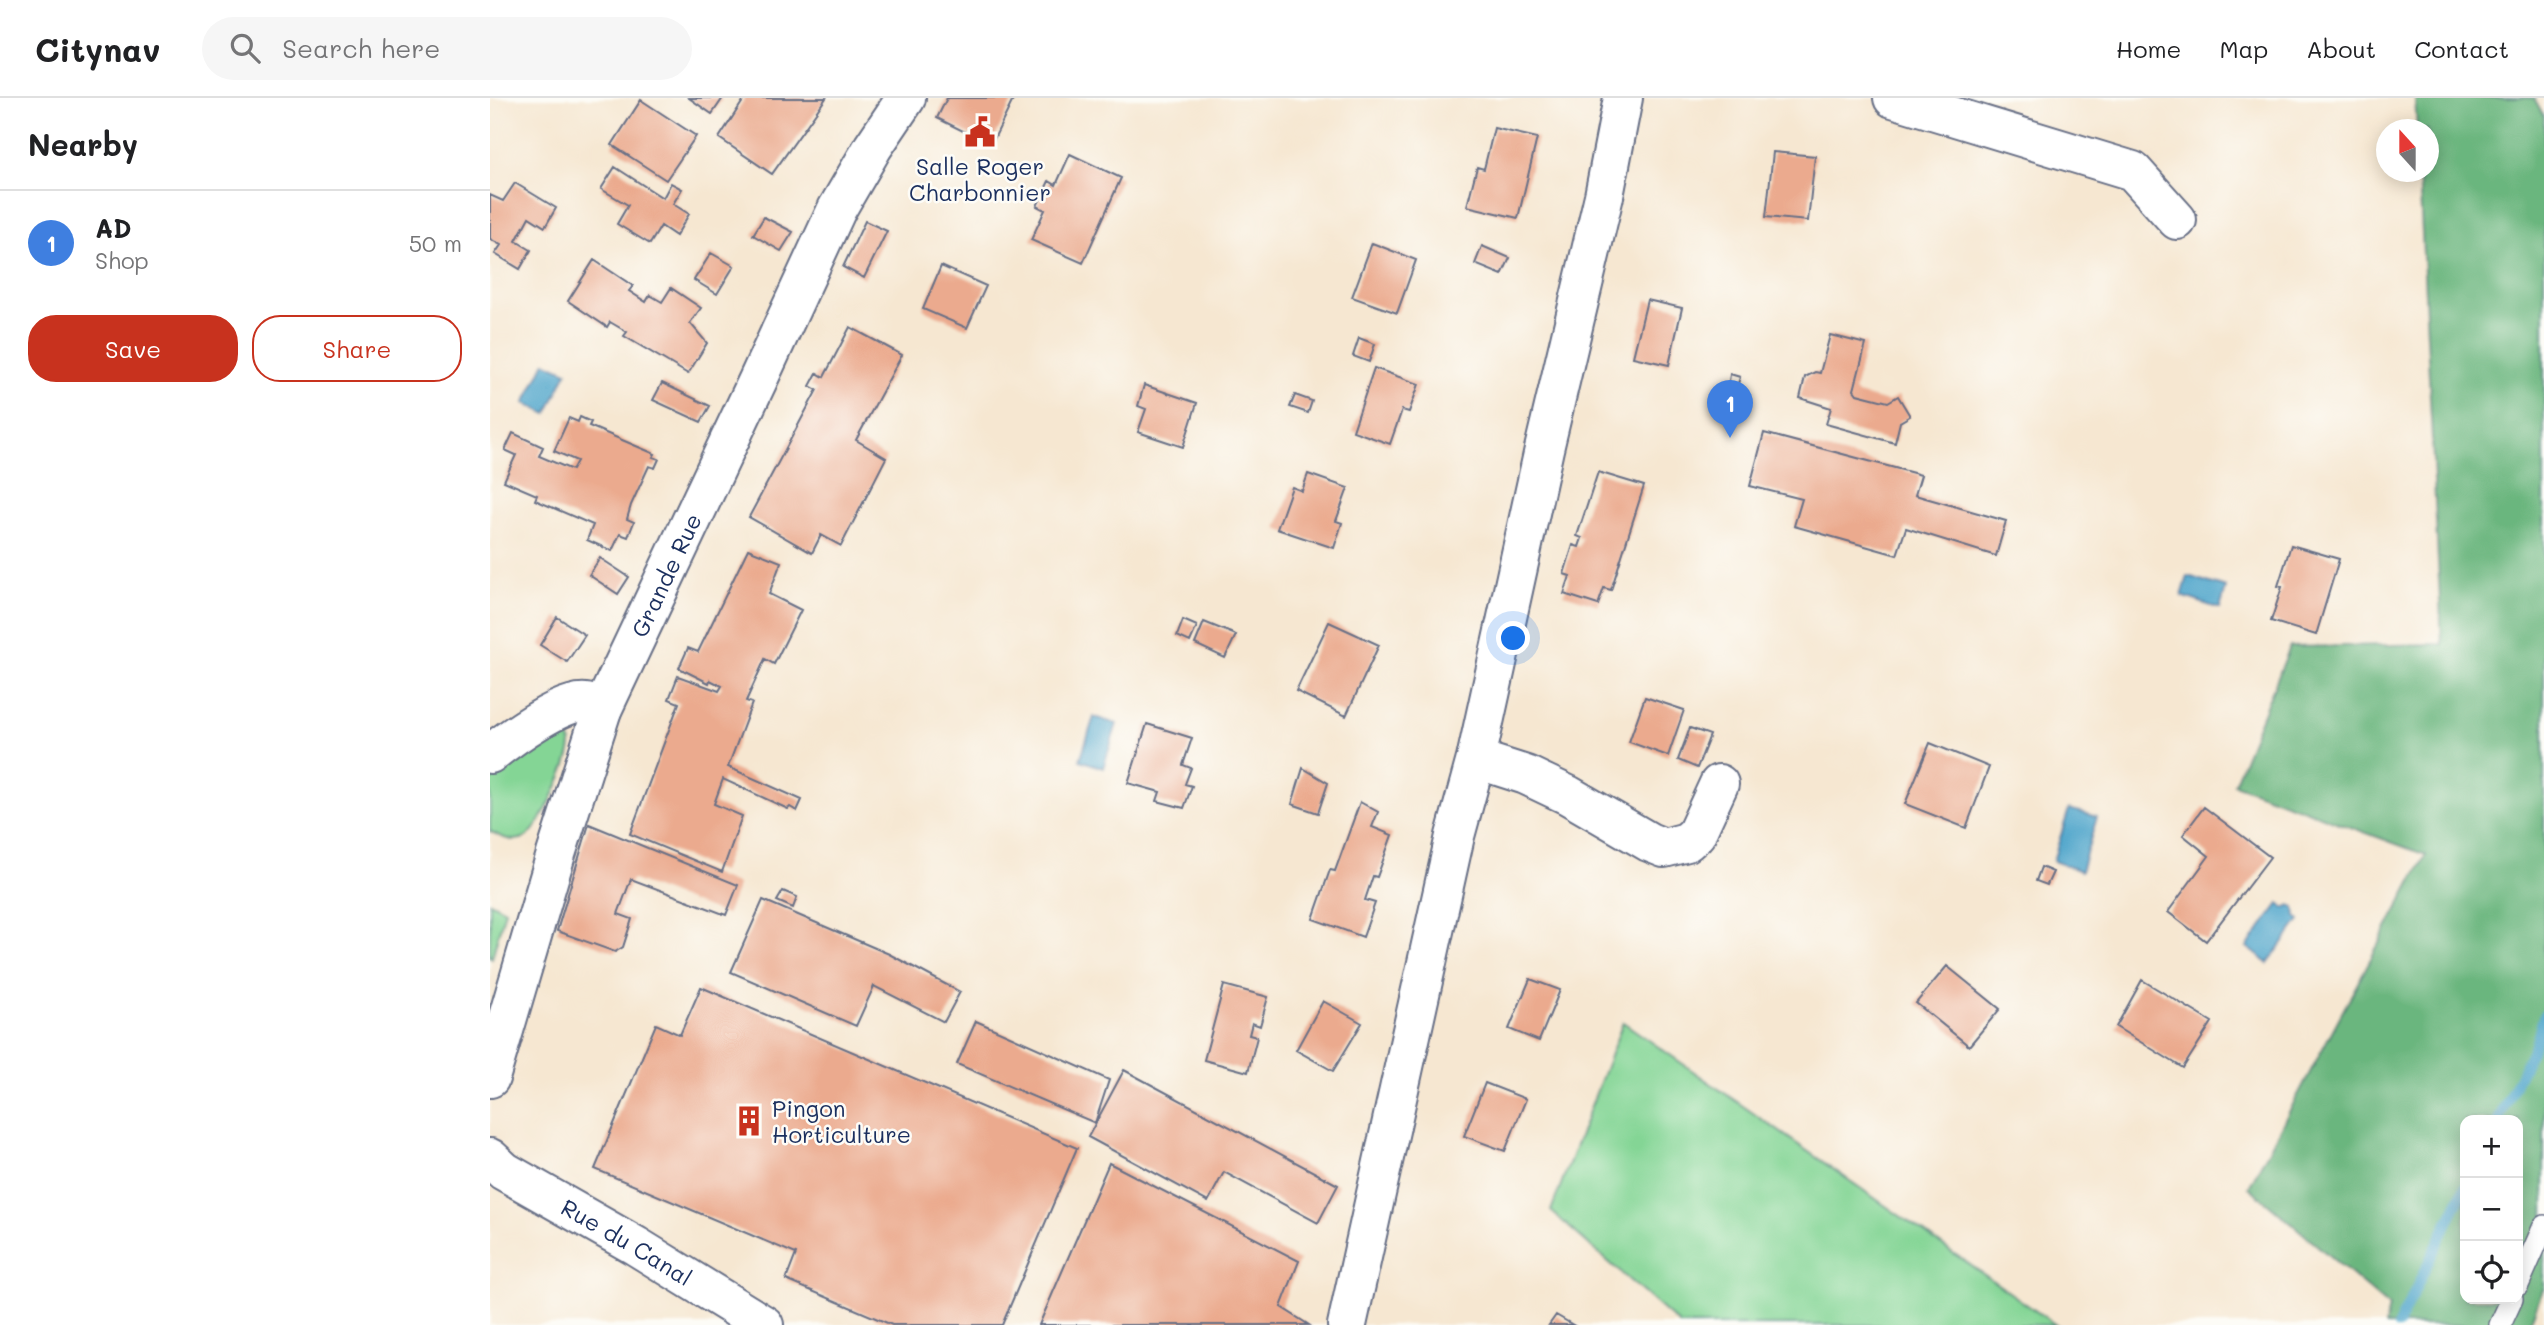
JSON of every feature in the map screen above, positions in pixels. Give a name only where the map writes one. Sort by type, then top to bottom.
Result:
[{"type":"street","name":"Grande Rue","points":[[490,1078],[602,710],[836,209],[906,98]]},
{"type":"street","points":[[1347,1325],[1455,836],[1476,759],[1544,449],[1604,196],[1623,98]]},
{"type":"street","points":[[1894,98],[2133,171],[2177,220]]},
{"type":"street","points":[[490,754],[506,741],[568,705],[585,703],[602,710]]},
{"type":"street","points":[[1476,759],[1526,775],[1568,794],[1649,842],[1664,848],[1687,842],[1696,834],[1719,784]]},
{"type":"street","name":"Rue du Canal","points":[[490,1158],[504,1171],[636,1246],[764,1325]]},
{"type":"lane","points":[[2523,1274],[2544,1226]]},
{"type":"lane","points":[[2500,1325],[2510,1304]]},
{"type":"green space","points":[[2415,98],[2534,98],[2544,116],[2544,1287],[2529,1325],[2385,1325],[2389,1307],[2249,1187],[2426,855],[2234,784],[2290,647],[2442,644],[2419,182],[2439,182],[2439,119],[2416,119]]},
{"type":"green space","points":[[558,729],[568,735],[571,745],[566,766],[539,821],[526,837],[521,839],[507,839],[490,831],[490,769]]},
{"type":"green space","points":[[490,902],[505,910],[492,958],[490,956]]},
{"type":"green space","points":[[1623,1022],[2056,1325],[1680,1325],[1551,1211]]},
{"type":"water","points":[[545,362],[567,372],[547,414],[525,403]]},
{"type":"water","points":[[2188,576],[2226,588],[2220,609],[2182,596]]},
{"type":"water","points":[[1094,717],[1117,724],[1103,768],[1080,760]]},
{"type":"water","points":[[2069,809],[2097,817],[2081,871],[2053,861]]},
{"type":"water","points":[[2279,904],[2284,908],[2290,905],[2295,907],[2296,917],[2300,920],[2268,963],[2247,947]]},
{"type":"building","points":[[689,98],[723,98],[712,114]]},
{"type":"building","points":[[745,98],[826,98],[772,174],[719,138]]},
{"type":"building","name":"Salle Roger Charbonnier","points":[[947,98],[1014,98],[991,145],[937,118]]},
{"type":"building","points":[[641,100],[696,136],[666,180],[612,145]]},
{"type":"building","points":[[1494,128],[1537,138],[1518,218],[1467,206],[1477,167],[1484,169]]},
{"type":"building","points":[[1773,152],[1815,156],[1808,221],[1766,217]]},
{"type":"building","points":[[1070,154],[1121,178],[1083,263],[1031,240],[1045,210],[1037,206],[1049,181],[1056,185]]},
{"type":"building","points":[[615,167],[663,198],[671,183],[682,189],[673,204],[689,214],[676,236],[661,226],[650,244],[617,224],[628,205],[601,189]]},
{"type":"building","points":[[515,183],[556,208],[545,227],[529,217],[516,241],[531,250],[520,269],[495,254],[501,245],[490,239],[490,195],[503,201]]},
{"type":"building","points":[[764,217],[793,232],[781,251],[753,235]]},
{"type":"building","points":[[865,221],[887,231],[864,278],[843,267]]},
{"type":"building","points":[[1372,243],[1416,260],[1397,313],[1352,297]]},
{"type":"building","points":[[1482,246],[1510,258],[1502,275],[1475,264]]},
{"type":"building","points":[[711,253],[734,266],[717,294],[694,280]]},
{"type":"building","points":[[594,260],[633,286],[629,291],[646,302],[650,295],[662,302],[671,288],[701,308],[690,323],[707,343],[688,374],[624,336],[627,332],[610,322],[607,327],[568,301]]},
{"type":"building","points":[[941,266],[986,286],[967,328],[923,309]]},
{"type":"building","points":[[1647,300],[1682,308],[1669,365],[1633,357]]},
{"type":"building","points":[[850,327],[902,355],[856,440],[886,458],[841,546],[821,535],[812,553],[749,517],[817,390],[810,386],[817,373],[824,377]]},
{"type":"building","points":[[1830,335],[1866,344],[1854,390],[1857,394],[1888,402],[1898,396],[1910,416],[1900,422],[1895,443],[1826,424],[1831,408],[1800,398],[1805,377],[1815,372],[1820,373]]},
{"type":"building","points":[[1359,338],[1375,344],[1369,362],[1353,356]]},
{"type":"building","points":[[1374,368],[1419,384],[1409,412],[1402,410],[1390,444],[1353,431]]},
{"type":"building","points":[[1730,374],[1740,377],[1734,397],[1727,395]]},
{"type":"building","points":[[662,383],[710,406],[701,422],[653,400]]},
{"type":"building","points":[[1144,385],[1197,403],[1183,447],[1138,432],[1146,409],[1138,406]]},
{"type":"building","points":[[1295,395],[1312,401],[1308,413],[1290,407]]},
{"type":"building","points":[[580,417],[591,422],[589,426],[655,454],[653,457],[659,459],[655,468],[649,466],[631,505],[627,519],[634,522],[628,537],[620,534],[612,551],[587,540],[593,525],[535,500],[537,495],[504,481],[516,455],[505,450],[513,433],[543,447],[539,456],[572,470],[577,461],[554,451],[569,418],[578,422]]},
{"type":"building","points":[[1764,433],[1921,475],[1915,495],[2006,521],[1996,556],[1906,528],[1897,555],[1794,526],[1802,499],[1750,486]]},
{"type":"building","points":[[1598,472],[1644,486],[1611,590],[1604,588],[1598,605],[1564,594],[1570,576],[1564,574],[1573,545],[1579,547],[1582,538],[1577,536]]},
{"type":"building","points":[[1308,474],[1348,488],[1336,521],[1342,523],[1334,548],[1277,529],[1292,487],[1302,491]]},
{"type":"building","points":[[2291,545],[2339,559],[2316,635],[2271,621],[2282,587],[2278,586]]},
{"type":"building","points":[[748,549],[781,562],[769,594],[801,610],[774,664],[765,659],[746,701],[752,703],[728,767],[802,800],[797,811],[790,807],[788,809],[723,779],[714,804],[742,816],[722,872],[630,834],[679,703],[669,699],[678,676],[719,691],[722,686],[710,680],[709,683],[679,668],[688,648],[698,652]]},
{"type":"building","points":[[600,558],[629,577],[618,594],[589,575]]},
{"type":"building","points":[[557,617],[585,635],[567,662],[540,645]]},
{"type":"building","points":[[1183,620],[1197,626],[1190,642],[1177,636]]},
{"type":"building","points":[[1204,622],[1236,635],[1225,658],[1195,644]]},
{"type":"building","points":[[1329,622],[1379,645],[1346,716],[1296,691]]},
{"type":"building","points":[[1645,697],[1684,710],[1668,756],[1629,742]]},
{"type":"building","points":[[1147,724],[1192,738],[1183,765],[1191,768],[1185,784],[1192,786],[1184,808],[1157,801],[1160,792],[1128,783]]},
{"type":"building","points":[[1690,728],[1710,735],[1697,768],[1678,760]]},
{"type":"building","points":[[1930,743],[1989,767],[1966,828],[1905,804]]},
{"type":"building","points":[[1303,768],[1328,783],[1318,813],[1292,804]]},
{"type":"building","points":[[1360,802],[1378,812],[1372,827],[1392,835],[1377,877],[1373,876],[1365,900],[1375,903],[1363,937],[1313,919],[1330,870],[1335,871]]},
{"type":"building","points":[[2204,807],[2270,857],[2206,941],[2168,912],[2209,856],[2183,835]]},
{"type":"building","points":[[589,824],[738,885],[726,915],[631,879],[618,914],[632,919],[623,947],[615,952],[557,931]]},
{"type":"building","points":[[2041,867],[2053,872],[2047,885],[2036,881]]},
{"type":"building","points":[[783,891],[797,897],[793,908],[777,901]]},
{"type":"building","points":[[763,900],[889,954],[960,992],[944,1022],[874,986],[856,1026],[731,972]]},
{"type":"building","points":[[1947,966],[2000,1009],[1969,1046],[1916,1003]]},
{"type":"building","points":[[1530,979],[1560,990],[1539,1041],[1509,1029]]},
{"type":"building","points":[[2142,980],[2212,1022],[2183,1068],[2116,1027]]},
{"type":"building","points":[[1224,985],[1268,997],[1260,1026],[1252,1023],[1249,1035],[1257,1037],[1248,1072],[1204,1060]]},
{"type":"building","points":[[701,987],[1077,1148],[1002,1325],[892,1325],[786,1280],[796,1254],[595,1169],[656,1024],[680,1035]]},
{"type":"building","points":[[1323,1001],[1362,1023],[1333,1071],[1296,1050]]},
{"type":"building","points":[[976,1021],[1109,1080],[1095,1123],[957,1064]]},
{"type":"building","points":[[1124,1070],[1338,1185],[1318,1223],[1224,1172],[1208,1202],[1088,1137]]},
{"type":"building","points":[[1485,1083],[1526,1099],[1505,1151],[1464,1136]]},
{"type":"building","points":[[1109,1163],[1299,1261],[1281,1307],[1309,1325],[1039,1325]]},
{"type":"building","points":[[1556,1315],[1573,1325],[1549,1325]]},
{"type":"waterway","points":[[2500,1115],[2537,1039],[2544,1014]]},
{"type":"waterway","points":[[2398,1325],[2460,1197]]},
{"type":"place","name":"Salle Roger Charbonnier","points":[[980,132]]},
{"type":"place","name":"AD","points":[[1730,438]]},
{"type":"place","name":"Pingon Horticulture","points":[[749,1121]]}]
